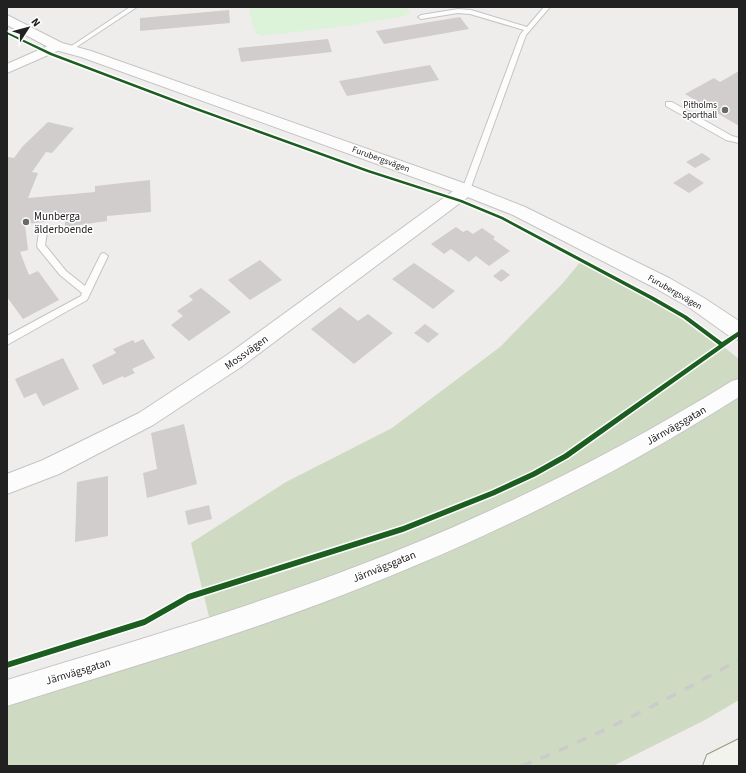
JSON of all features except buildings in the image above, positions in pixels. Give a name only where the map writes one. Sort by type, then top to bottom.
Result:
[{"type":"main road","points":[[718,766],[739,754]]},
{"type":"street","name":"Furubergsvägen","points":[[7,19],[64,48],[466,190],[519,211],[608,255],[697,303],[739,332]]},
{"type":"street","points":[[7,69],[64,48]]},
{"type":"street","name":"Mossvägen","points":[[7,484],[52,467],[146,419],[234,362],[466,190]]},
{"type":"street","name":"Järnvägsgatan","points":[[7,693],[121,658],[320,592],[443,543],[558,489],[686,421],[739,387]]},
{"type":"lane","points":[[64,48],[134,7]]},
{"type":"lane","points":[[466,190],[523,35],[547,7]]},
{"type":"lane","points":[[420,17],[458,11],[470,12],[528,29]]},
{"type":"lane","points":[[670,104],[729,138],[739,141]]},
{"type":"lane","points":[[43,232],[41,246],[63,273],[87,292]]},
{"type":"lane","points":[[7,341],[84,298],[104,256]]},
{"type":"green space","points":[[249,7],[407,7],[410,12],[405,16],[354,25],[262,36],[257,34],[253,27]]},
{"type":"green space","points":[[582,260],[637,287],[678,311],[739,359],[739,700],[705,720],[613,766],[7,766],[7,693],[212,629],[191,543],[286,482],[392,428],[500,347],[562,284]]},
{"type":"railway","points":[[522,766],[578,742],[632,716],[739,660]]},
{"type":"cycle path","points":[[7,33],[51,54],[191,107],[368,171],[461,201],[502,218],[685,317],[722,345]]},
{"type":"cycle path","points":[[7,665],[145,622],[188,597],[403,529],[493,493],[534,474],[566,456],[739,333]]},
{"type":"place","name":"Pitholms Sporthall","points":[[725,110]]},
{"type":"place","name":"Munberga älderboende","points":[[26,222]]}]
